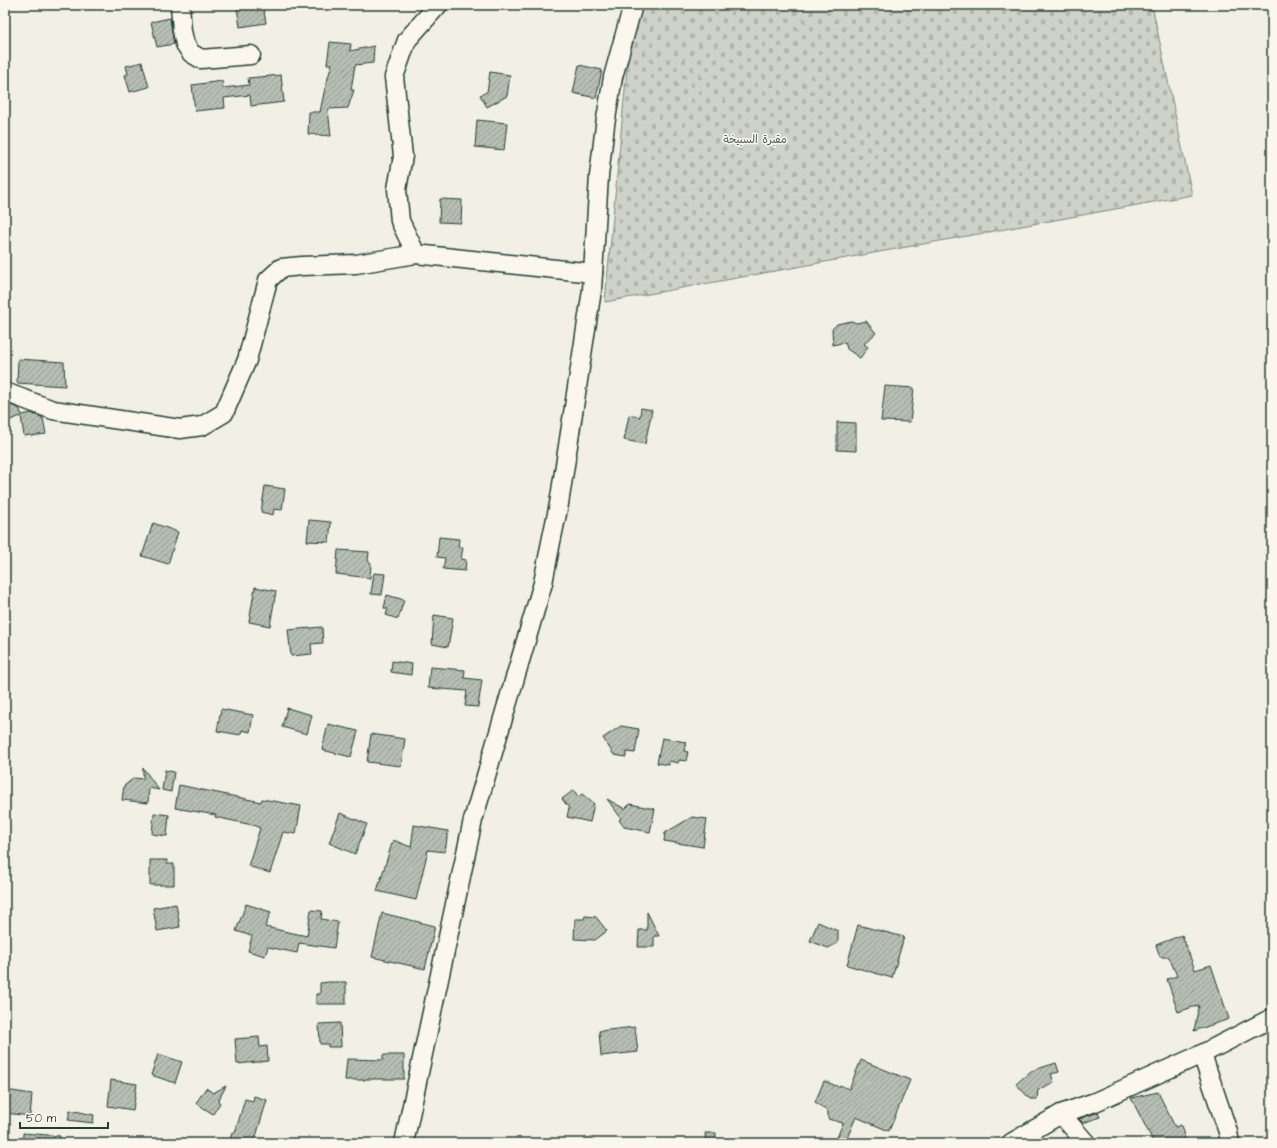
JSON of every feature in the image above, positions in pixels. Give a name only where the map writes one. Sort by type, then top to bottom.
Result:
[{"type":"street","points":[[180,5],[182,31],[185,44],[191,52],[201,59],[250,55]]},
{"type":"street","points":[[416,254],[400,221],[397,189],[403,156],[394,77],[408,40],[438,5]]},
{"type":"street","points":[[404,1143],[473,820],[543,583],[559,504],[593,273],[605,125],[613,77],[633,5]]},
{"type":"street","points":[[5,392],[53,410],[180,429],[202,426],[224,413],[247,360],[268,280],[281,268],[356,264],[416,254],[593,273]]},
{"type":"street","points":[[1011,1143],[1061,1114],[1095,1102],[1202,1054],[1272,1018]]},
{"type":"street","points":[[1202,1054],[1228,1132],[1230,1143]]},
{"type":"street","points":[[1061,1114],[1086,1143]]},
{"type":"green space","name":"مقبرة السبيخة","points":[[643,5],[1152,5],[1192,195],[605,302],[628,58]]},
{"type":"building","points":[[263,5],[266,23],[240,27],[237,8]]},
{"type":"building","points":[[170,18],[174,44],[157,47],[151,22]]},
{"type":"building","points":[[330,42],[351,44],[350,51],[374,46],[373,63],[355,65],[351,90],[354,90],[348,108],[328,109],[331,136],[308,134],[309,112],[320,112],[332,64],[327,64]]},
{"type":"building","points":[[142,62],[149,87],[130,92],[125,75],[128,74],[126,66]]},
{"type":"building","points":[[579,65],[602,70],[596,98],[573,93]]},
{"type":"building","points":[[490,72],[510,75],[507,96],[487,107],[480,95],[487,92]]},
{"type":"building","points":[[281,75],[284,102],[251,106],[250,95],[224,98],[225,108],[195,111],[192,85],[222,81],[223,88],[249,85],[248,78]]},
{"type":"building","points":[[477,120],[507,123],[504,150],[475,147]]},
{"type":"building","points":[[440,199],[462,200],[461,223],[439,222]]},
{"type":"building","points":[[852,321],[856,323],[866,321],[876,333],[864,344],[868,347],[860,358],[847,349],[845,342],[833,345],[832,329],[837,324]]},
{"type":"building","points":[[18,359],[64,362],[65,386],[17,383]]},
{"type":"building","points":[[885,386],[914,388],[910,422],[881,421]]},
{"type":"building","points":[[7,404],[19,408],[22,415],[31,413],[43,418],[46,434],[24,436],[21,416],[5,422],[5,405]]},
{"type":"building","points":[[641,408],[652,410],[645,444],[624,440],[629,415],[640,417]]},
{"type":"building","points":[[837,422],[856,423],[856,451],[837,450]]},
{"type":"building","points":[[265,486],[285,489],[282,510],[274,509],[273,515],[261,512]]},
{"type":"building","points":[[309,520],[331,522],[329,542],[307,541]]},
{"type":"building","points":[[153,523],[178,532],[168,564],[142,556]]},
{"type":"building","points":[[439,537],[459,539],[458,547],[463,547],[461,559],[466,560],[465,571],[443,569],[445,558],[437,557]]},
{"type":"building","points":[[338,550],[369,552],[368,561],[371,563],[370,578],[336,574]]},
{"type":"building","points":[[374,573],[385,574],[382,595],[371,594]]},
{"type":"building","points":[[255,587],[276,591],[270,626],[249,622]]},
{"type":"building","points":[[387,595],[404,600],[398,619],[386,615],[388,609],[384,608]]},
{"type":"building","points":[[434,615],[453,618],[448,647],[432,644]]},
{"type":"building","points":[[322,627],[323,643],[311,644],[312,654],[291,656],[288,630]]},
{"type":"building","points":[[392,661],[412,664],[411,675],[391,672]]},
{"type":"building","points":[[430,667],[465,670],[464,678],[482,680],[478,707],[465,706],[467,691],[428,688]]},
{"type":"building","points":[[287,708],[312,715],[307,734],[282,727]]},
{"type":"building","points":[[221,709],[253,715],[250,732],[242,730],[241,735],[217,731]]},
{"type":"building","points":[[328,724],[358,731],[351,757],[322,750]]},
{"type":"building","points":[[621,726],[639,729],[635,753],[626,752],[626,757],[614,755],[603,738]]},
{"type":"building","points":[[371,734],[405,739],[401,766],[367,762]]},
{"type":"building","points":[[662,738],[686,742],[684,751],[688,752],[686,761],[679,760],[678,763],[669,761],[669,765],[657,763]]},
{"type":"building","points":[[143,768],[159,790],[149,788],[148,803],[122,800],[124,786],[134,778],[143,779]]},
{"type":"building","points":[[165,770],[174,772],[171,792],[162,790]]},
{"type":"building","points":[[179,785],[261,802],[262,799],[301,806],[296,834],[283,832],[270,873],[248,866],[260,828],[257,826],[215,817],[216,815],[175,808]]},
{"type":"building","points":[[574,790],[578,797],[582,794],[594,804],[590,822],[567,817],[569,808],[562,799]]},
{"type":"building","points":[[607,799],[625,809],[630,804],[655,809],[650,832],[624,827],[619,820],[621,818]]},
{"type":"building","points":[[154,813],[169,815],[167,836],[152,834]]},
{"type":"building","points":[[340,813],[367,824],[355,854],[329,843]]},
{"type":"building","points":[[692,817],[707,819],[703,847],[664,841],[665,833]]},
{"type":"building","points":[[414,825],[448,831],[445,852],[428,850],[416,900],[377,891],[393,840],[411,847]]},
{"type":"building","points":[[150,860],[167,860],[167,864],[174,864],[174,885],[150,885]]},
{"type":"building","points":[[176,904],[180,927],[157,931],[153,908]]},
{"type":"building","points":[[246,904],[271,912],[265,927],[307,936],[311,910],[322,911],[321,919],[338,922],[334,948],[299,943],[297,953],[268,947],[265,956],[248,951],[252,936],[236,931]]},
{"type":"building","points":[[647,912],[659,936],[654,936],[654,947],[638,947],[639,930],[647,930]]},
{"type":"building","points":[[382,913],[435,926],[425,969],[372,957]]},
{"type":"building","points":[[585,916],[596,917],[607,931],[595,940],[574,939],[575,919],[584,919]]},
{"type":"building","points":[[818,922],[838,931],[838,943],[828,948],[810,941]]},
{"type":"building","points":[[858,925],[904,937],[892,978],[847,965]]},
{"type":"building","points":[[1182,935],[1195,970],[1211,965],[1229,1019],[1194,1031],[1199,1005],[1178,1012],[1167,979],[1177,976],[1169,957],[1160,957],[1156,945]]},
{"type":"building","points":[[346,982],[346,1004],[316,1004],[316,994],[320,994],[320,983]]},
{"type":"building","points":[[340,1023],[341,1047],[328,1047],[328,1044],[320,1044],[319,1024]]},
{"type":"building","points":[[635,1027],[638,1052],[601,1056],[599,1031]]},
{"type":"building","points":[[259,1037],[260,1047],[267,1046],[268,1061],[237,1064],[235,1039]]},
{"type":"building","points":[[158,1054],[182,1062],[175,1083],[151,1075]]},
{"type":"building","points":[[383,1055],[404,1055],[404,1079],[345,1080],[347,1059],[383,1060]]},
{"type":"building","points":[[861,1060],[910,1080],[889,1131],[856,1117],[844,1143],[836,1140],[843,1123],[828,1119],[828,1112],[815,1102],[824,1081],[849,1089]]},
{"type":"building","points":[[1056,1063],[1059,1072],[1051,1074],[1054,1082],[1038,1090],[1037,1099],[1030,1099],[1016,1084],[1031,1071]]},
{"type":"building","points":[[111,1080],[137,1084],[133,1110],[108,1106]]},
{"type":"building","points":[[226,1086],[218,1101],[220,1103],[213,1114],[196,1103],[206,1088],[213,1093]]},
{"type":"building","points":[[5,1090],[32,1094],[30,1116],[5,1113]]},
{"type":"building","points":[[1158,1092],[1175,1127],[1181,1125],[1186,1143],[1154,1143],[1131,1098]]},
{"type":"building","points":[[254,1096],[267,1100],[254,1143],[229,1143],[232,1133],[235,1133],[245,1099],[253,1101]]},
{"type":"building","points":[[70,1110],[94,1115],[93,1123],[68,1120]]},
{"type":"building","points":[[1098,1112],[1100,1117],[1083,1123],[1079,1119]]},
{"type":"building","points":[[23,1133],[60,1136],[60,1143],[23,1143]]},
{"type":"building","points":[[705,1133],[716,1133],[716,1143],[706,1143]]}]
